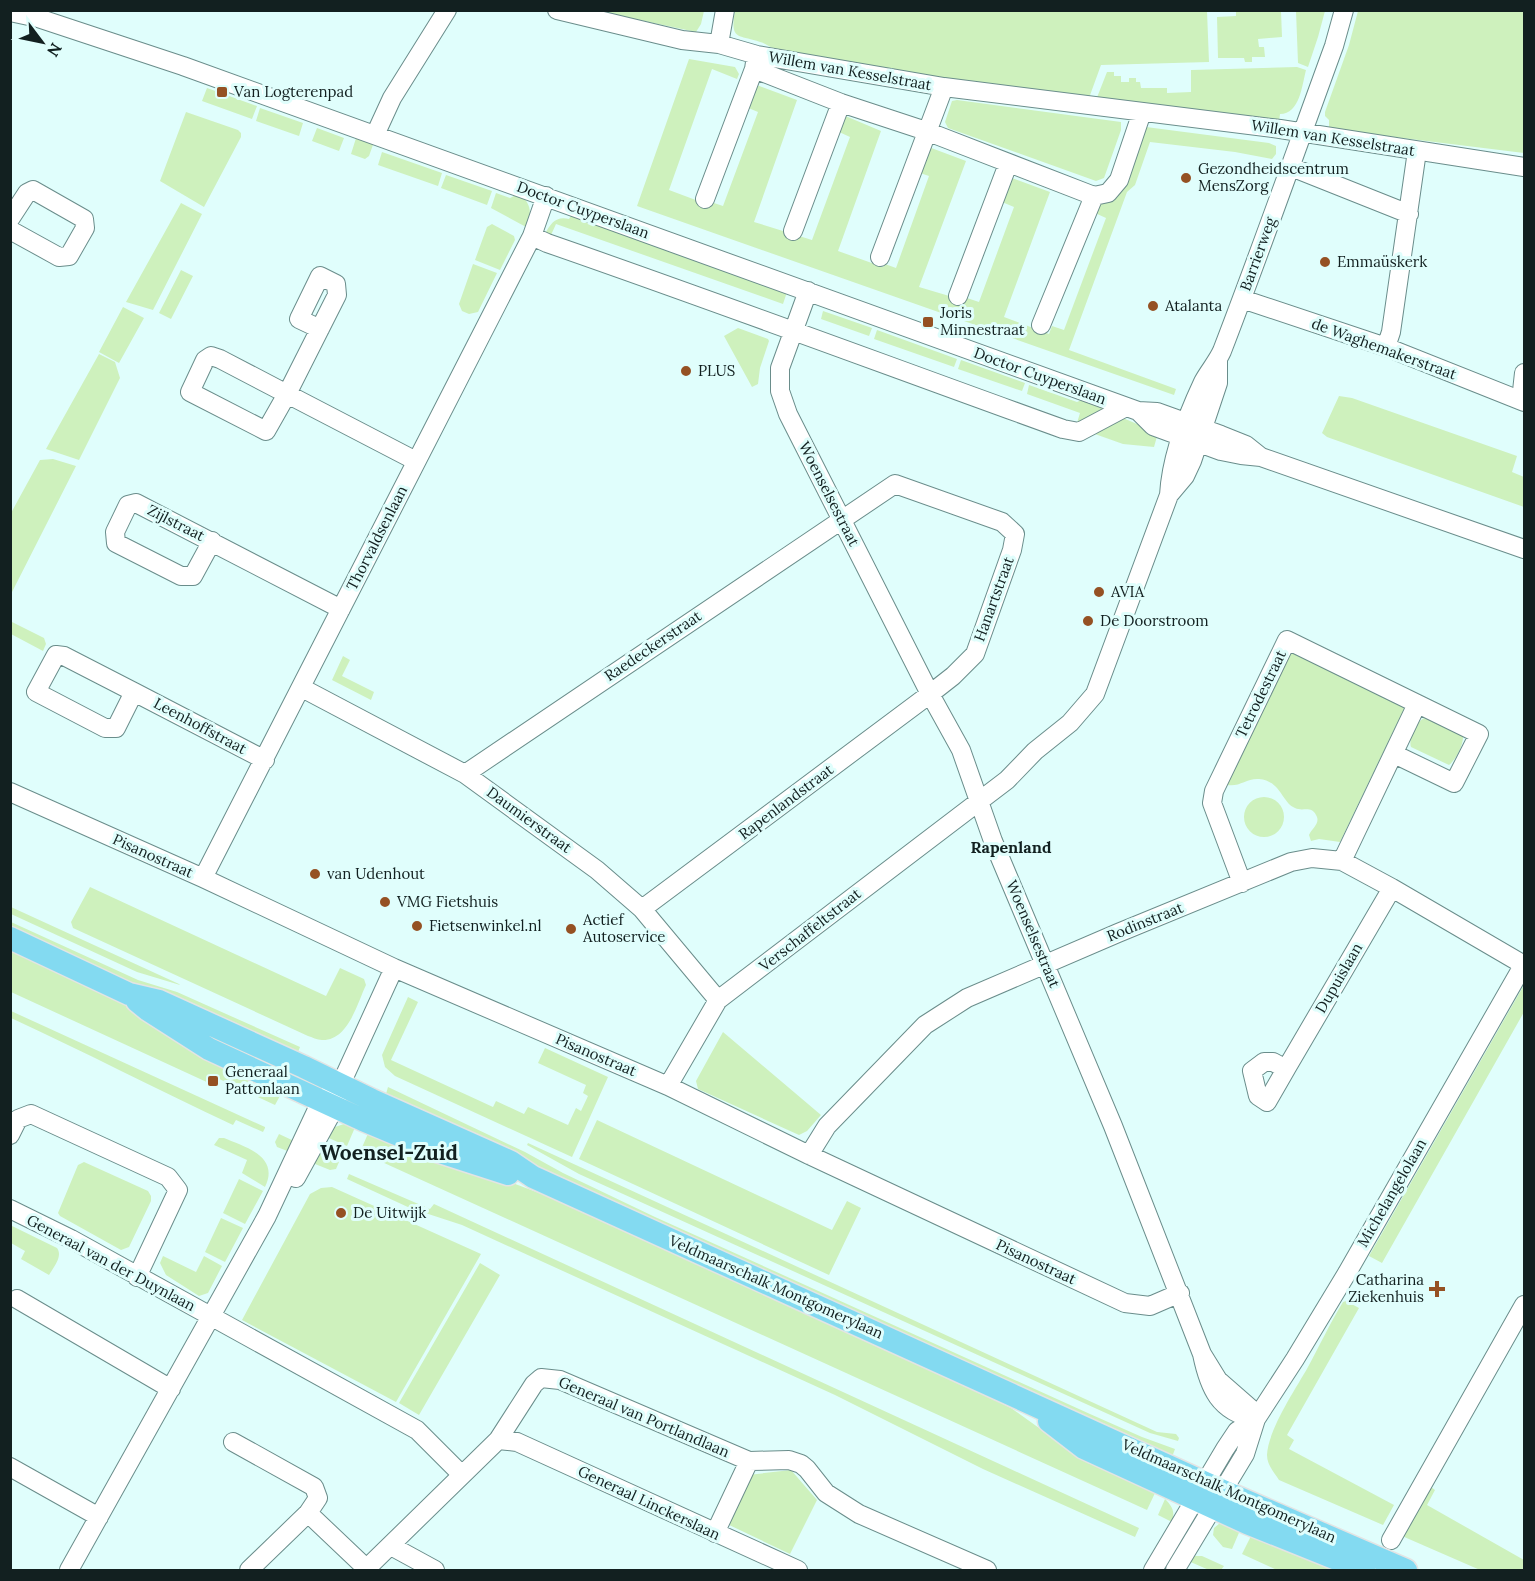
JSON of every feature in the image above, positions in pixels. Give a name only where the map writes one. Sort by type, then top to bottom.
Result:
[{"type":"main road","name":"Veldmaarschalk Montgomerylaan","points":[[10,939],[129,994],[159,1001],[304,1067],[332,1098],[512,1161],[533,1177],[1019,1398],[1209,1495],[1364,1570]]},
{"type":"main road","name":"Veldmaarschalk Montgomerylaan","points":[[1209,1495],[1406,1570]]},
{"type":"street","points":[[375,135],[392,98],[447,10]]},
{"type":"street","name":"Willem van Kesselstraat","points":[[557,10],[682,40],[719,44],[841,103],[926,131],[1094,196]]},
{"type":"street","points":[[719,44],[725,10]]},
{"type":"street","name":"Barrierweg","points":[[1193,433],[1218,383],[1218,361],[1291,167],[1334,46],[1344,10]]},
{"type":"street","name":"Doctor Cuyperslaan","points":[[10,12],[33,14],[183,66],[1132,409],[1157,412],[1193,433],[1241,455],[1261,456],[1524,549]]},
{"type":"street","name":"Willem van Kesselstraat","points":[[755,62],[1303,133],[1524,167]]},
{"type":"street","name":"Willem van Kesselstraat","points":[[705,199],[755,62]]},
{"type":"street","name":"Willem van Kesselstraat","points":[[880,257],[944,87]]},
{"type":"street","points":[[793,231],[841,103]]},
{"type":"street","points":[[1041,325],[1094,196],[1108,193],[1119,180],[1142,112]]},
{"type":"street","points":[[1386,347],[1391,332],[1417,151]]},
{"type":"street","points":[[958,296],[1008,164]]},
{"type":"street","points":[[1291,167],[1409,214]]},
{"type":"street","points":[[10,219],[27,193],[33,190],[84,219],[85,228],[69,256],[59,257],[10,230]]},
{"type":"street","name":"Thorvaldsenlaan","points":[[203,878],[532,236],[546,196]]},
{"type":"street","name":"Doctor Cuyperslaan","points":[[532,236],[1063,429],[1078,432],[1132,409]]},
{"type":"street","name":"Woenselsestraat","points":[[808,291],[780,368],[780,391],[788,414],[930,694],[961,750],[993,841],[1046,964],[1180,1293],[1202,1354],[1218,1380],[1250,1408],[1256,1419]]},
{"type":"street","name":"de Waghemakerstraat","points":[[1242,299],[1386,347],[1523,401]]},
{"type":"street","points":[[320,329],[287,394],[267,431],[190,392],[205,360],[211,356],[220,359],[287,394],[416,461]]},
{"type":"street","points":[[1523,401],[1524,373]]},
{"type":"street","points":[[980,800],[1007,780],[1035,751],[1070,723],[1095,694],[1169,495],[1185,476],[1193,433]]},
{"type":"street","name":"Hanartstraat","points":[[842,518],[894,484],[1002,522],[1015,534],[1012,550],[975,654],[953,676],[930,694]]},
{"type":"street","name":"Zijlstraat","points":[[212,541],[193,576],[181,576],[116,543],[115,532],[128,505],[136,503],[212,541],[341,609]]},
{"type":"street","name":"Raedeckerstraat","points":[[465,774],[842,518]]},
{"type":"street","name":"Tetrodestraat","points":[[1242,883],[1212,803],[1214,791],[1287,640],[1479,734],[1454,783],[1394,754]]},
{"type":"street","name":"Leenhoffstraat","points":[[134,692],[116,728],[105,728],[36,692],[56,655],[64,656],[134,692],[265,760]]},
{"type":"street","name":"Daumierstraat","points":[[302,688],[465,774],[597,870],[642,909],[718,1000]]},
{"type":"street","name":"Rapenlandstraat","points":[[642,909],[930,694]]},
{"type":"street","points":[[1342,861],[1417,704]]},
{"type":"street","name":"Pisanostraat","points":[[10,792],[203,878],[394,968],[668,1086],[809,1155],[1125,1303],[1150,1306],[1180,1293]]},
{"type":"street","name":"Verschaffeltstraat","points":[[668,1086],[718,1000],[980,800]]},
{"type":"street","name":"Rodinstraat","points":[[809,1155],[827,1126],[925,1024],[966,998],[1291,862],[1312,858],[1342,861],[1524,964]]},
{"type":"street","name":"Dupuislaan","points":[[1286,1069],[1392,888]]},
{"type":"street","name":"Michelangelolaan","points":[[1209,1495],[1245,1454],[1256,1419],[1347,1273],[1524,964]]},
{"type":"street","points":[[69,1570],[332,1098],[394,968]]},
{"type":"street","points":[[10,1135],[18,1119],[31,1114],[168,1176],[178,1190],[137,1277]]},
{"type":"street","name":"Generaal van der Duynlaan","points":[[10,1209],[70,1239],[417,1430],[462,1475]]},
{"type":"street","points":[[17,1299],[171,1389]]},
{"type":"street","points":[[1391,1540],[1524,1305]]},
{"type":"street","name":"Generaal van Portlandlaan","points":[[498,1440],[534,1384],[541,1378],[560,1380],[749,1461],[789,1460],[801,1464],[826,1493],[859,1514],[987,1570]]},
{"type":"street","points":[[308,1513],[366,1570],[498,1440]]},
{"type":"street","name":"Generaal Linckerslaan","points":[[498,1440],[517,1442],[798,1570]]},
{"type":"street","points":[[232,1442],[314,1487],[318,1498],[308,1513],[249,1570]]},
{"type":"street","name":"Generaal van Portlandlaan","points":[[715,1533],[749,1461]]},
{"type":"street","points":[[10,1467],[99,1517]]},
{"type":"street","points":[[1153,1570],[1209,1495]]},
{"type":"street","points":[[1175,1570],[1209,1495]]},
{"type":"street","points":[[391,1546],[435,1570]]},
{"type":"green space","points":[[735,10],[1207,11],[1209,62],[1101,65],[1089,98],[951,80],[774,49],[737,35],[734,27]]},
{"type":"green space","points":[[597,11],[704,11],[701,24],[696,32]]},
{"type":"green space","points":[[1236,11],[1281,11],[1282,37],[1258,39],[1259,47],[1264,47],[1265,57],[1252,57],[1252,62],[1245,62],[1244,58],[1218,58],[1217,17],[1236,16]]},
{"type":"green space","points":[[1296,11],[1325,11],[1308,67],[1298,63]]},
{"type":"green space","points":[[1358,11],[1524,11],[1524,153],[1329,129],[1329,120],[1325,112],[1349,45]]},
{"type":"green space","points":[[689,59],[735,67],[739,74],[737,79],[712,69],[669,190],[709,205],[711,202],[723,206],[758,112],[746,107],[754,84],[797,100],[754,222],[812,240],[850,137],[837,131],[843,115],[881,131],[838,251],[883,267],[885,264],[896,268],[929,176],[917,172],[926,146],[966,161],[919,287],[966,301],[967,298],[979,302],[1014,207],[1002,202],[1012,178],[1050,192],[1004,317],[1049,334],[1052,326],[1064,330],[1106,218],[1095,213],[1096,206],[1111,199],[1146,127],[1269,143],[1276,146],[1276,154],[1272,159],[1235,152],[1150,142],[1135,185],[1127,192],[1069,350],[1176,389],[1174,395],[637,206]]},
{"type":"green space","points":[[1297,67],[1306,70],[1299,98],[1292,109],[1280,114],[1279,122],[1096,100],[1107,72],[1114,72],[1114,76],[1121,76],[1121,82],[1129,82],[1129,78],[1136,78],[1141,88],[1167,88],[1167,93],[1191,92],[1191,70]]},
{"type":"green space","points":[[207,88],[257,106],[252,119],[202,101]]},
{"type":"green space","points":[[952,101],[1121,122],[1121,130],[1104,178],[1096,181],[948,128],[945,122]]},
{"type":"green space","points":[[260,108],[303,123],[299,136],[256,121]]},
{"type":"green space","points":[[186,112],[241,133],[204,207],[160,181]]},
{"type":"green space","points":[[317,128],[344,138],[339,151],[312,141]]},
{"type":"green space","points":[[357,135],[374,142],[369,156],[365,159],[351,154]]},
{"type":"green space","points":[[382,152],[442,173],[438,186],[378,165]]},
{"type":"green space","points":[[446,175],[492,191],[487,205],[441,188]]},
{"type":"green space","points":[[496,193],[510,198],[518,194],[526,200],[530,213],[526,227],[491,208]]},
{"type":"green space","points":[[181,203],[202,214],[153,310],[126,302]]},
{"type":"green space","points":[[572,214],[787,292],[783,304],[556,224],[551,235],[545,234],[554,221],[569,219]]},
{"type":"green space","points":[[492,224],[514,236],[515,240],[500,270],[475,260],[487,227]]},
{"type":"green space","points":[[473,264],[497,273],[478,312],[469,314],[462,311],[459,304]]},
{"type":"green space","points":[[181,270],[193,276],[171,319],[159,313]]},
{"type":"green space","points":[[123,307],[144,318],[119,363],[99,352]]},
{"type":"green space","points":[[823,311],[872,328],[869,336],[821,319]]},
{"type":"green space","points":[[738,328],[769,341],[760,368],[758,384],[752,387],[724,336]]},
{"type":"green space","points":[[877,330],[957,359],[954,367],[874,339]]},
{"type":"green space","points":[[99,354],[115,362],[120,378],[79,460],[46,449]]},
{"type":"green space","points":[[961,360],[1025,383],[1022,391],[958,369]]},
{"type":"green space","points":[[1029,385],[1077,402],[1086,398],[1110,409],[1081,425],[1077,423],[1080,413],[1027,394]]},
{"type":"green space","points":[[1339,396],[1352,398],[1517,456],[1512,472],[1524,477],[1524,507],[1327,437],[1322,433]]},
{"type":"green space","points":[[1123,418],[1158,433],[1154,447],[1123,444],[1092,433]]},
{"type":"green space","points":[[53,459],[76,466],[11,594],[11,513],[40,460]]},
{"type":"green space","points":[[10,621],[44,638],[46,644],[43,651],[11,634]]},
{"type":"green space","points":[[1289,649],[1405,707],[1340,842],[1319,839],[1311,841],[1309,835],[1317,821],[1314,812],[1291,805],[1277,788],[1266,781],[1254,779],[1233,785],[1223,784]]},
{"type":"green space","points":[[343,656],[350,660],[342,676],[374,692],[371,700],[332,680]]},
{"type":"green space","points":[[1424,718],[1463,735],[1459,752],[1449,765],[1411,747],[1413,731]]},
{"type":"green space","points":[[1264,797],[1272,798],[1278,803],[1283,809],[1283,825],[1278,831],[1272,836],[1264,837],[1256,836],[1250,831],[1245,825],[1244,817],[1245,809],[1250,803],[1256,798]]},
{"type":"green space","points":[[90,887],[326,996],[340,968],[364,979],[366,985],[355,1011],[339,1034],[331,1039],[322,1040],[308,1036],[73,928],[71,922]]},
{"type":"green space","points":[[11,907],[180,985],[137,972],[11,914]]},
{"type":"green space","points":[[11,922],[138,980],[177,992],[300,1047],[296,1057],[11,929]]},
{"type":"green space","points":[[10,948],[114,995],[281,1094],[275,1105],[215,1077],[211,1084],[11,992]]},
{"type":"green space","points":[[1524,985],[1524,1012],[1382,1263],[1369,1256]]},
{"type":"green space","points":[[408,997],[418,1002],[391,1060],[493,1107],[496,1101],[524,1114],[528,1107],[568,1125],[576,1108],[581,1111],[588,1096],[583,1093],[586,1085],[538,1063],[545,1048],[608,1077],[572,1157],[395,1076],[385,1067],[382,1055]]},
{"type":"green space","points":[[11,1011],[265,1128],[263,1132],[236,1120],[233,1125],[11,1018]]},
{"type":"green space","points":[[723,1032],[821,1115],[807,1131],[799,1135],[698,1089],[696,1081]]},
{"type":"green space","points":[[388,1087],[655,1217],[1090,1414],[1175,1449],[1172,1457],[568,1185],[518,1154],[386,1094]]},
{"type":"green space","points":[[597,1120],[832,1230],[847,1201],[861,1208],[829,1275],[579,1159]]},
{"type":"green space","points":[[344,1124],[356,1125],[347,1146],[324,1136],[332,1128]]},
{"type":"green space","points":[[370,1129],[592,1213],[753,1290],[937,1371],[1011,1408],[1088,1463],[1155,1493],[1147,1510],[360,1152]]},
{"type":"green space","points":[[279,1134],[294,1141],[290,1152],[277,1147],[275,1142]]},
{"type":"green space","points":[[219,1138],[250,1149],[264,1160],[268,1168],[265,1187],[242,1173],[247,1160],[214,1145]]},
{"type":"green space","points":[[528,1143],[1157,1432],[1176,1434],[1178,1441],[1150,1433],[579,1174],[527,1145]]},
{"type":"green space","points":[[316,1151],[339,1162],[336,1169],[330,1170],[310,1162]]},
{"type":"green space","points":[[84,1162],[148,1191],[151,1196],[151,1201],[129,1247],[121,1250],[58,1213],[78,1165]]},
{"type":"green space","points":[[349,1174],[430,1209],[434,1204],[1139,1528],[1135,1537],[983,1469],[835,1395],[462,1225],[410,1208],[347,1179]]},
{"type":"green space","points":[[239,1179],[263,1191],[245,1224],[223,1213]]},
{"type":"green space","points":[[332,1187],[481,1254],[396,1402],[242,1320],[310,1194],[321,1188]]},
{"type":"green space","points":[[221,1218],[243,1228],[225,1262],[205,1252]]},
{"type":"green space","points":[[10,1225],[57,1248],[58,1258],[49,1275],[21,1259],[25,1251],[11,1243]]},
{"type":"green space","points":[[163,1256],[196,1272],[204,1256],[222,1266],[208,1293],[199,1296],[166,1275],[160,1263]]},
{"type":"green space","points":[[480,1263],[500,1275],[419,1415],[399,1403]]},
{"type":"green space","points":[[1346,1301],[1359,1308],[1287,1435],[1294,1440],[1289,1449],[1394,1505],[1383,1525],[1279,1480],[1267,1459],[1277,1422],[1338,1310]]},
{"type":"green space","points":[[791,1470],[817,1500],[790,1554],[725,1523],[748,1475]]},
{"type":"green space","points":[[1431,1487],[1435,1490],[1427,1505],[1524,1560],[1524,1570],[1480,1570],[1402,1536]]},
{"type":"green space","points":[[1165,1499],[1173,1510],[1172,1522],[1158,1515]]},
{"type":"green space","points":[[1220,1523],[1231,1523],[1241,1528],[1232,1549],[1223,1547],[1213,1535],[1214,1528]]},
{"type":"green space","points":[[1253,1532],[1346,1570],[1277,1570],[1242,1554]]},
{"type":"green space","points":[[1202,1556],[1224,1566],[1221,1570],[1209,1570],[1186,1560]]},
{"type":"place","name":"Van Logterenpad","points":[[222,92]]},
{"type":"place","name":"Gezondheidscentrum MensZorg","points":[[1186,178]]},
{"type":"place","name":"Emmaüskerk","points":[[1325,262]]},
{"type":"place","name":"Atalanta","points":[[1153,306]]},
{"type":"place","name":"Joris Minnestraat","points":[[928,322]]},
{"type":"place","name":"PLUS","points":[[686,371]]},
{"type":"place","name":"AVIA","points":[[1099,592]]},
{"type":"place","name":"De Doorstroom","points":[[1088,621]]},
{"type":"place","name":"van Udenhout","points":[[315,874]]},
{"type":"place","name":"VMG Fietshuis","points":[[385,902]]},
{"type":"place","name":"Fietsenwinkel.nl","points":[[417,926]]},
{"type":"place","name":"Actief Autoservice","points":[[571,929]]},
{"type":"place","name":"Generaal Pattonlaan","points":[[213,1081]]},
{"type":"place","name":"De Uitwijk","points":[[341,1213]]},
{"type":"place","name":"Catharina Ziekenhuis","points":[[1437,1289]]},
{"type":"district","name":"Rapenland","points":[[1011,847]]},
{"type":"district","name":"Woensel-Zuid","points":[[389,1153]]}]
